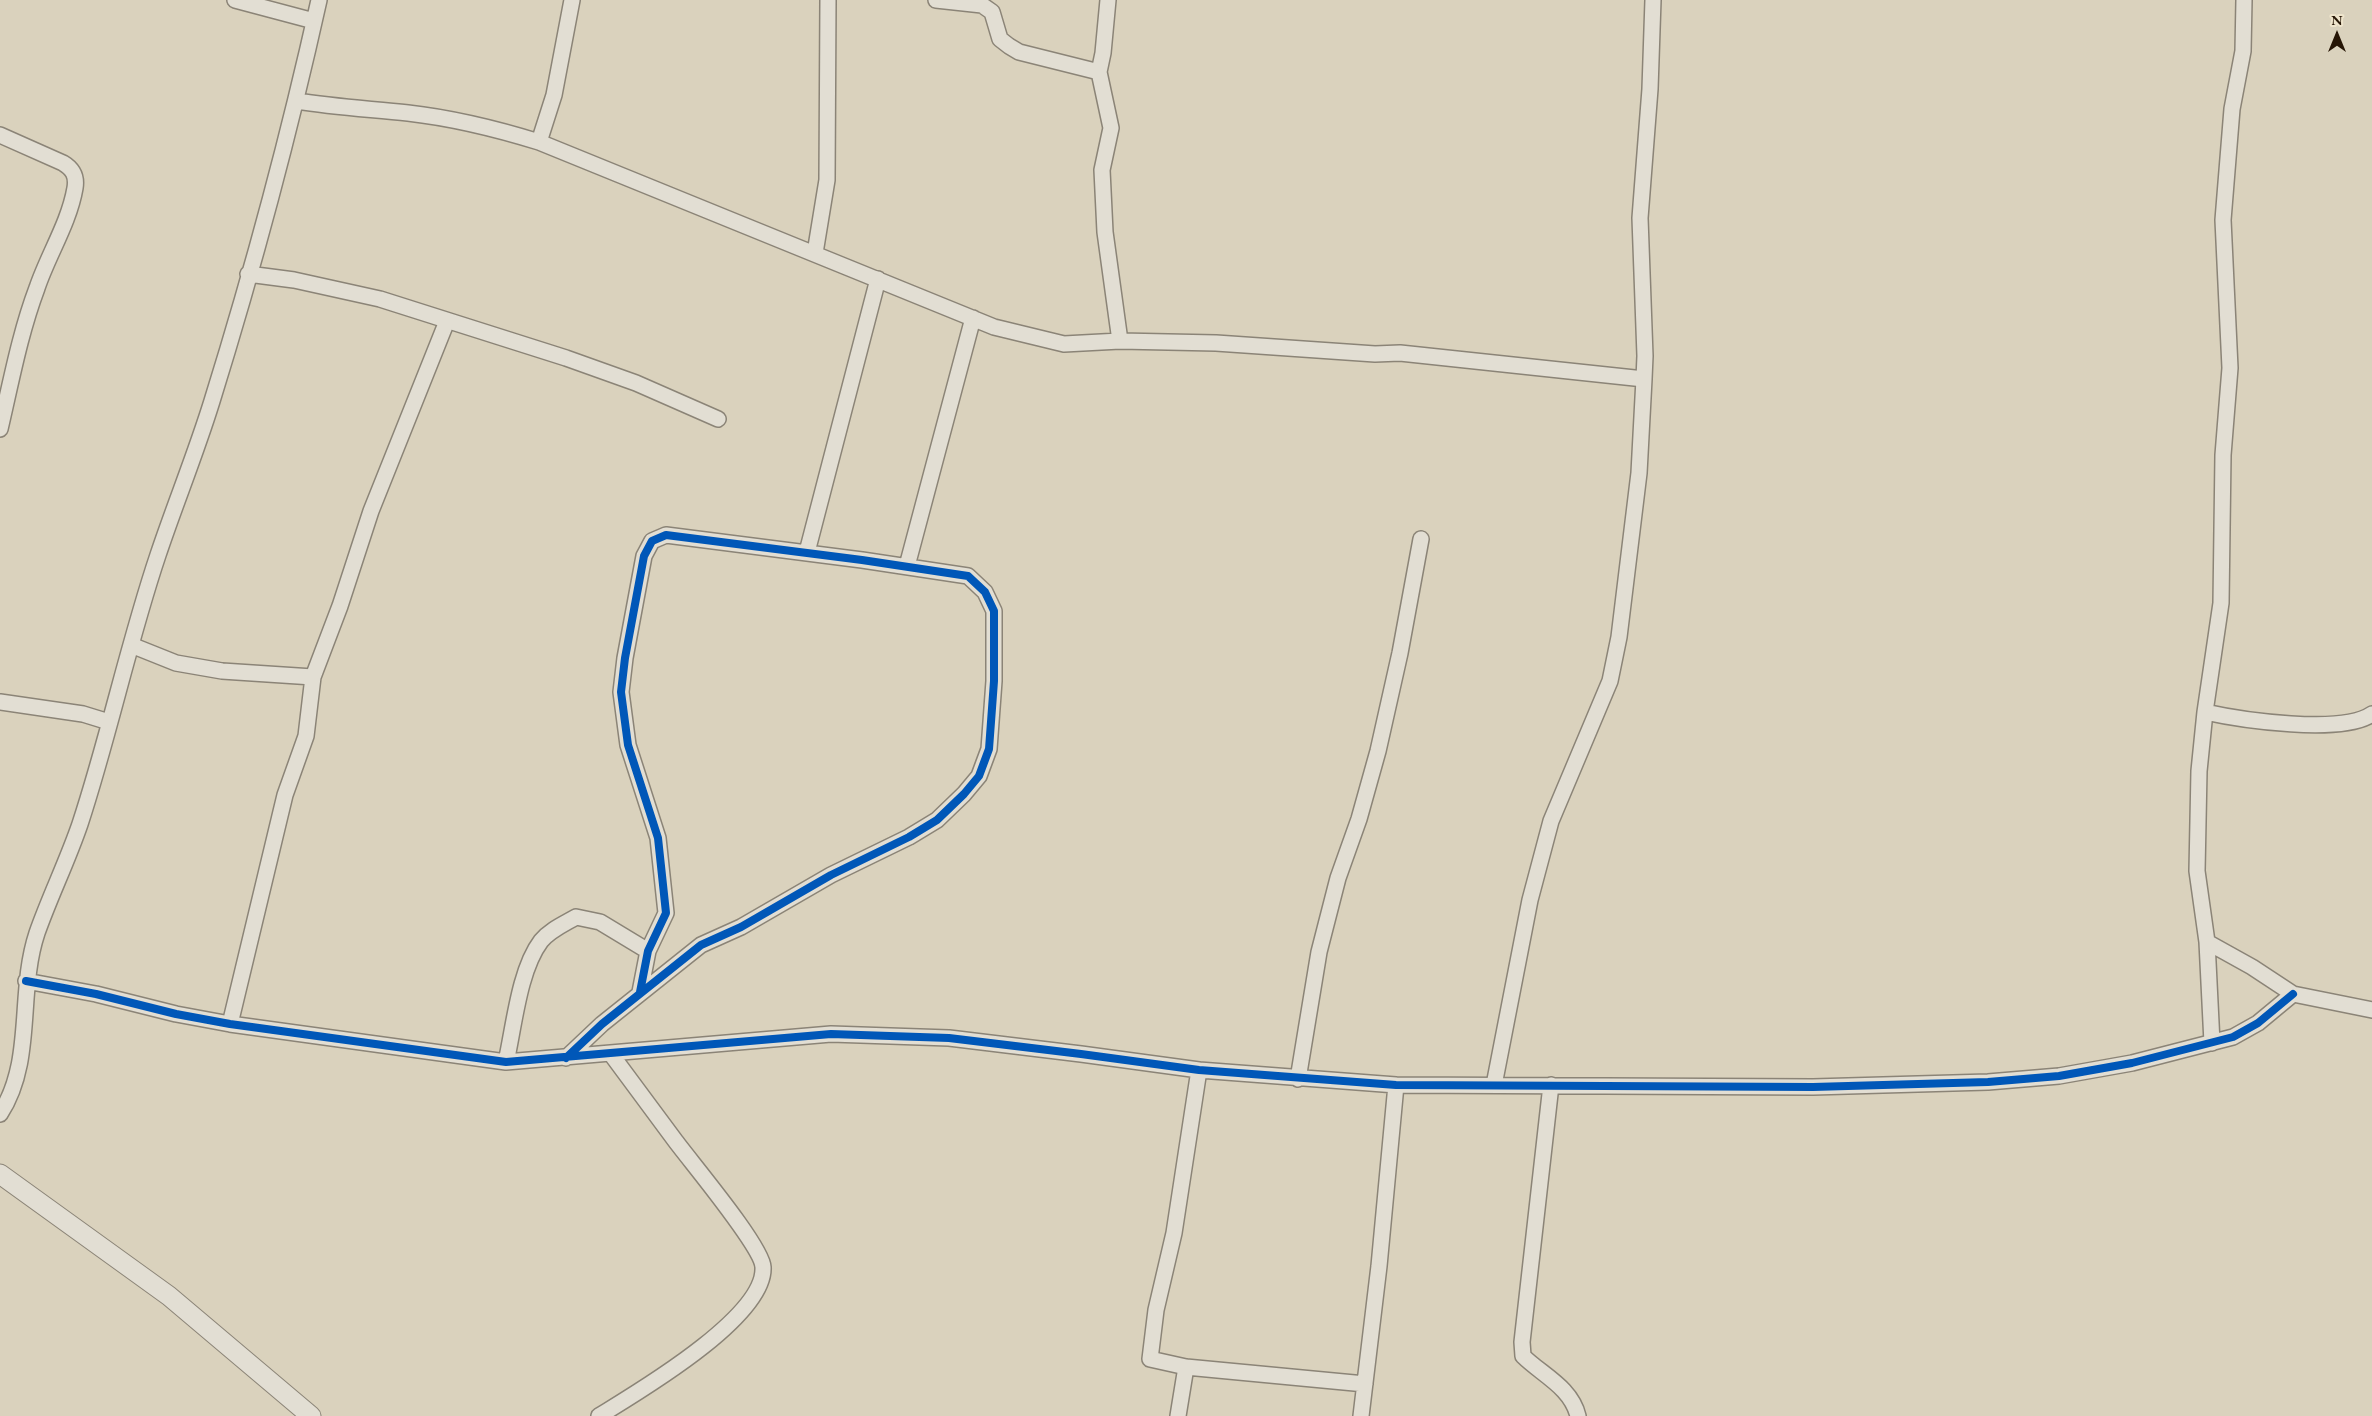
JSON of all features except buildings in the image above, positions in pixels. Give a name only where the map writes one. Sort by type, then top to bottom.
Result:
[{"type":"street","points":[[235,0],[314,22]]},
{"type":"street","points":[[0,1114],[10,1099],[19,1066],[24,1038],[26,981],[36,936],[80,824],[131,644],[158,557],[212,402],[297,101],[319,0]]},
{"type":"street","points":[[539,142],[554,95],[572,0]]},
{"type":"street","points":[[814,252],[828,180],[828,0]]},
{"type":"street","points":[[936,0],[982,5],[992,12],[1000,39],[1019,52],[1099,72]]},
{"type":"street","points":[[1108,0],[1103,54],[1099,72],[1111,128],[1102,170],[1105,232],[1120,341]]},
{"type":"street","points":[[1494,1085],[1530,900],[1550,821],[1610,681],[1619,637],[1639,473],[1644,380],[1645,356],[1640,218],[1650,89],[1653,0]]},
{"type":"street","points":[[2212,1043],[2207,942],[2196,871],[2200,744],[2222,603],[2223,455],[2230,368],[2223,220],[2232,109],[2243,51],[2244,0]]},
{"type":"street","points":[[297,101],[368,111],[408,113],[513,134],[539,142],[878,278],[994,327],[1064,344],[1120,341],[1216,343],[1375,354],[1400,353],[1644,380]]},
{"type":"street","points":[[0,135],[63,163],[71,168],[75,176],[75,188],[64,220],[36,289],[0,428]]},
{"type":"street","points":[[248,274],[294,280],[380,300],[566,358],[636,383],[718,420]]},
{"type":"street","points":[[807,552],[878,278]]},
{"type":"street","points":[[907,566],[973,318]]},
{"type":"street","points":[[230,1024],[286,795],[306,736],[313,677],[340,606],[372,511],[447,321]]},
{"type":"street","points":[[566,1058],[640,992],[701,945],[741,927],[831,875],[909,836],[936,820],[964,794],[978,776],[989,749],[994,681],[994,611],[985,592],[968,576],[807,552],[666,535],[652,541],[644,556],[625,658],[621,692],[628,745],[658,838],[666,913],[648,950],[640,992]]},
{"type":"street","points":[[1298,1079],[1319,952],[1338,878],[1359,819],[1378,752],[1400,653],[1421,539]]},
{"type":"street","points":[[131,644],[186,664],[222,670],[313,677]]},
{"type":"street","points":[[0,702],[83,714],[110,722]]},
{"type":"street","points":[[2205,712],[2234,718],[2289,724],[2352,722],[2372,714]]},
{"type":"street","points":[[506,1062],[527,965],[542,940],[554,929],[576,917],[600,922],[648,950]]},
{"type":"street","points":[[2207,942],[2252,967],[2293,994],[2372,1010]]},
{"type":"street","points":[[26,981],[96,994],[176,1014],[230,1024],[506,1062],[831,1034],[949,1038],[1199,1070],[1396,1085],[1814,1087],[1988,1082],[2059,1076],[2132,1062],[2233,1037],[2258,1023],[2293,994]]},
{"type":"street","points":[[599,1416],[674,1366],[733,1321],[758,1290],[763,1266],[755,1248],[721,1200],[611,1054]]},
{"type":"street","points":[[1199,1070],[1174,1233],[1156,1310],[1150,1359],[1186,1367],[1365,1384]]},
{"type":"street","points":[[1361,1416],[1396,1085]]},
{"type":"street","points":[[1550,1085],[1522,1342],[1523,1356],[1534,1368],[1556,1382],[1568,1396],[1578,1416]]},
{"type":"street","points":[[0,1174],[169,1296],[312,1416]]},
{"type":"street","points":[[1178,1416],[1186,1367]]},
{"type":"cycle path","points":[[566,1058],[602,1024],[701,945],[741,927],[831,875],[909,837],[937,820],[964,794],[979,776],[989,749],[994,681],[994,611],[985,592],[968,576],[862,560],[666,535],[652,541],[644,556],[625,658],[621,692],[628,745],[658,838],[666,913],[648,951],[640,992]]},
{"type":"cycle path","points":[[26,981],[96,994],[176,1014],[230,1024],[506,1062],[831,1034],[949,1038],[1199,1070],[1396,1085],[1813,1087],[1988,1082],[2059,1076],[2132,1063],[2233,1037],[2258,1023],[2293,994]]}]
